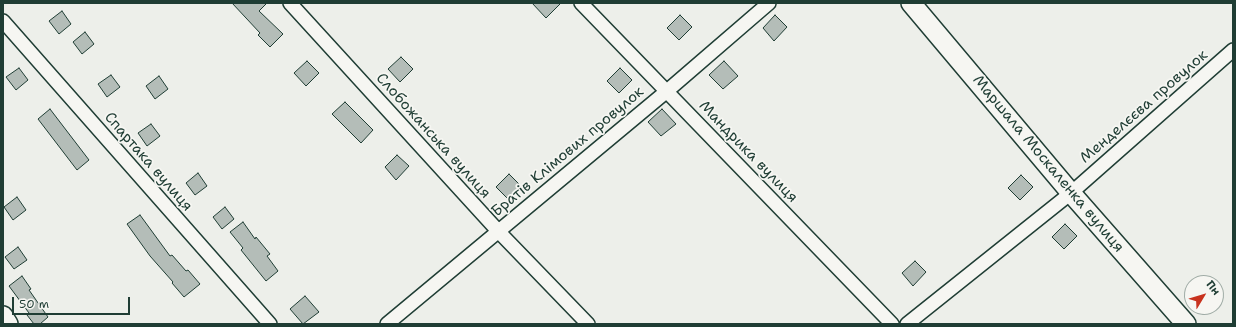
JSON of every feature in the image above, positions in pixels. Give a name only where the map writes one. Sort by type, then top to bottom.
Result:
[{"type":"street","name":"Слобожанська вулиця","points":[[290,3],[499,232],[588,324]]},
{"type":"street","name":"Мандрика вулиця","points":[[581,3],[892,324]]},
{"type":"street","name":"Братів Клімових провулок","points":[[387,324],[667,91],[769,3]]},
{"type":"street","name":"Маршала Москаленка вулиця","points":[[911,3],[1070,192],[1186,324]]},
{"type":"street","name":"Спартака вулиця","points":[[3,21],[270,324]]},
{"type":"street","name":"Менделєєва провулок","points":[[907,324],[1070,192],[1233,50]]},
{"type":"street","points":[[3,316],[8,324]]},
{"type":"building","points":[[232,3],[267,3],[259,11],[283,34],[270,47],[258,35],[260,33]]},
{"type":"building","points":[[532,3],[561,3],[546,18]]},
{"type":"building","points":[[62,11],[71,24],[59,34],[49,21]]},
{"type":"building","points":[[680,15],[692,27],[679,40],[667,28]]},
{"type":"building","points":[[775,15],[787,27],[774,41],[763,28]]},
{"type":"building","points":[[85,32],[94,44],[82,54],[73,42]]},
{"type":"building","points":[[401,57],[413,69],[400,82],[388,69]]},
{"type":"building","points":[[307,61],[319,73],[306,86],[294,73]]},
{"type":"building","points":[[724,61],[738,76],[723,89],[709,75]]},
{"type":"building","points":[[19,68],[28,80],[16,90],[6,77]]},
{"type":"building","points":[[620,68],[632,80],[619,93],[607,81]]},
{"type":"building","points":[[111,75],[120,87],[107,97],[98,84]]},
{"type":"building","points":[[159,76],[168,89],[155,99],[146,86]]},
{"type":"building","points":[[345,102],[373,130],[361,143],[332,114]]},
{"type":"building","points":[[50,109],[89,160],[77,170],[38,119]]},
{"type":"building","points":[[662,109],[676,124],[661,136],[648,122]]},
{"type":"building","points":[[151,124],[160,136],[147,146],[138,133]]},
{"type":"building","points":[[397,155],[409,166],[396,180],[385,167]]},
{"type":"building","points":[[198,173],[207,186],[195,195],[186,183]]},
{"type":"building","points":[[509,174],[521,186],[508,199],[496,187]]},
{"type":"building","points":[[1021,175],[1033,187],[1020,200],[1008,188]]},
{"type":"building","points":[[17,197],[26,210],[13,220],[4,207]]},
{"type":"building","points":[[225,207],[234,219],[222,229],[213,217]]},
{"type":"building","points":[[140,215],[170,256],[172,255],[200,284],[184,297],[150,256],[127,224]]},
{"type":"building","points":[[243,222],[255,239],[256,237],[270,254],[267,256],[278,271],[266,281],[241,250],[243,248],[230,232]]},
{"type":"building","points":[[1065,224],[1077,236],[1064,249],[1052,237]]},
{"type":"building","points":[[18,247],[27,260],[14,269],[5,257]]},
{"type":"building","points":[[915,261],[926,272],[913,286],[902,273]]},
{"type":"building","points":[[22,276],[31,289],[29,290],[48,317],[40,324],[34,324],[27,315],[29,313],[9,286]]},
{"type":"building","points":[[305,296],[319,312],[303,324],[290,309]]}]
